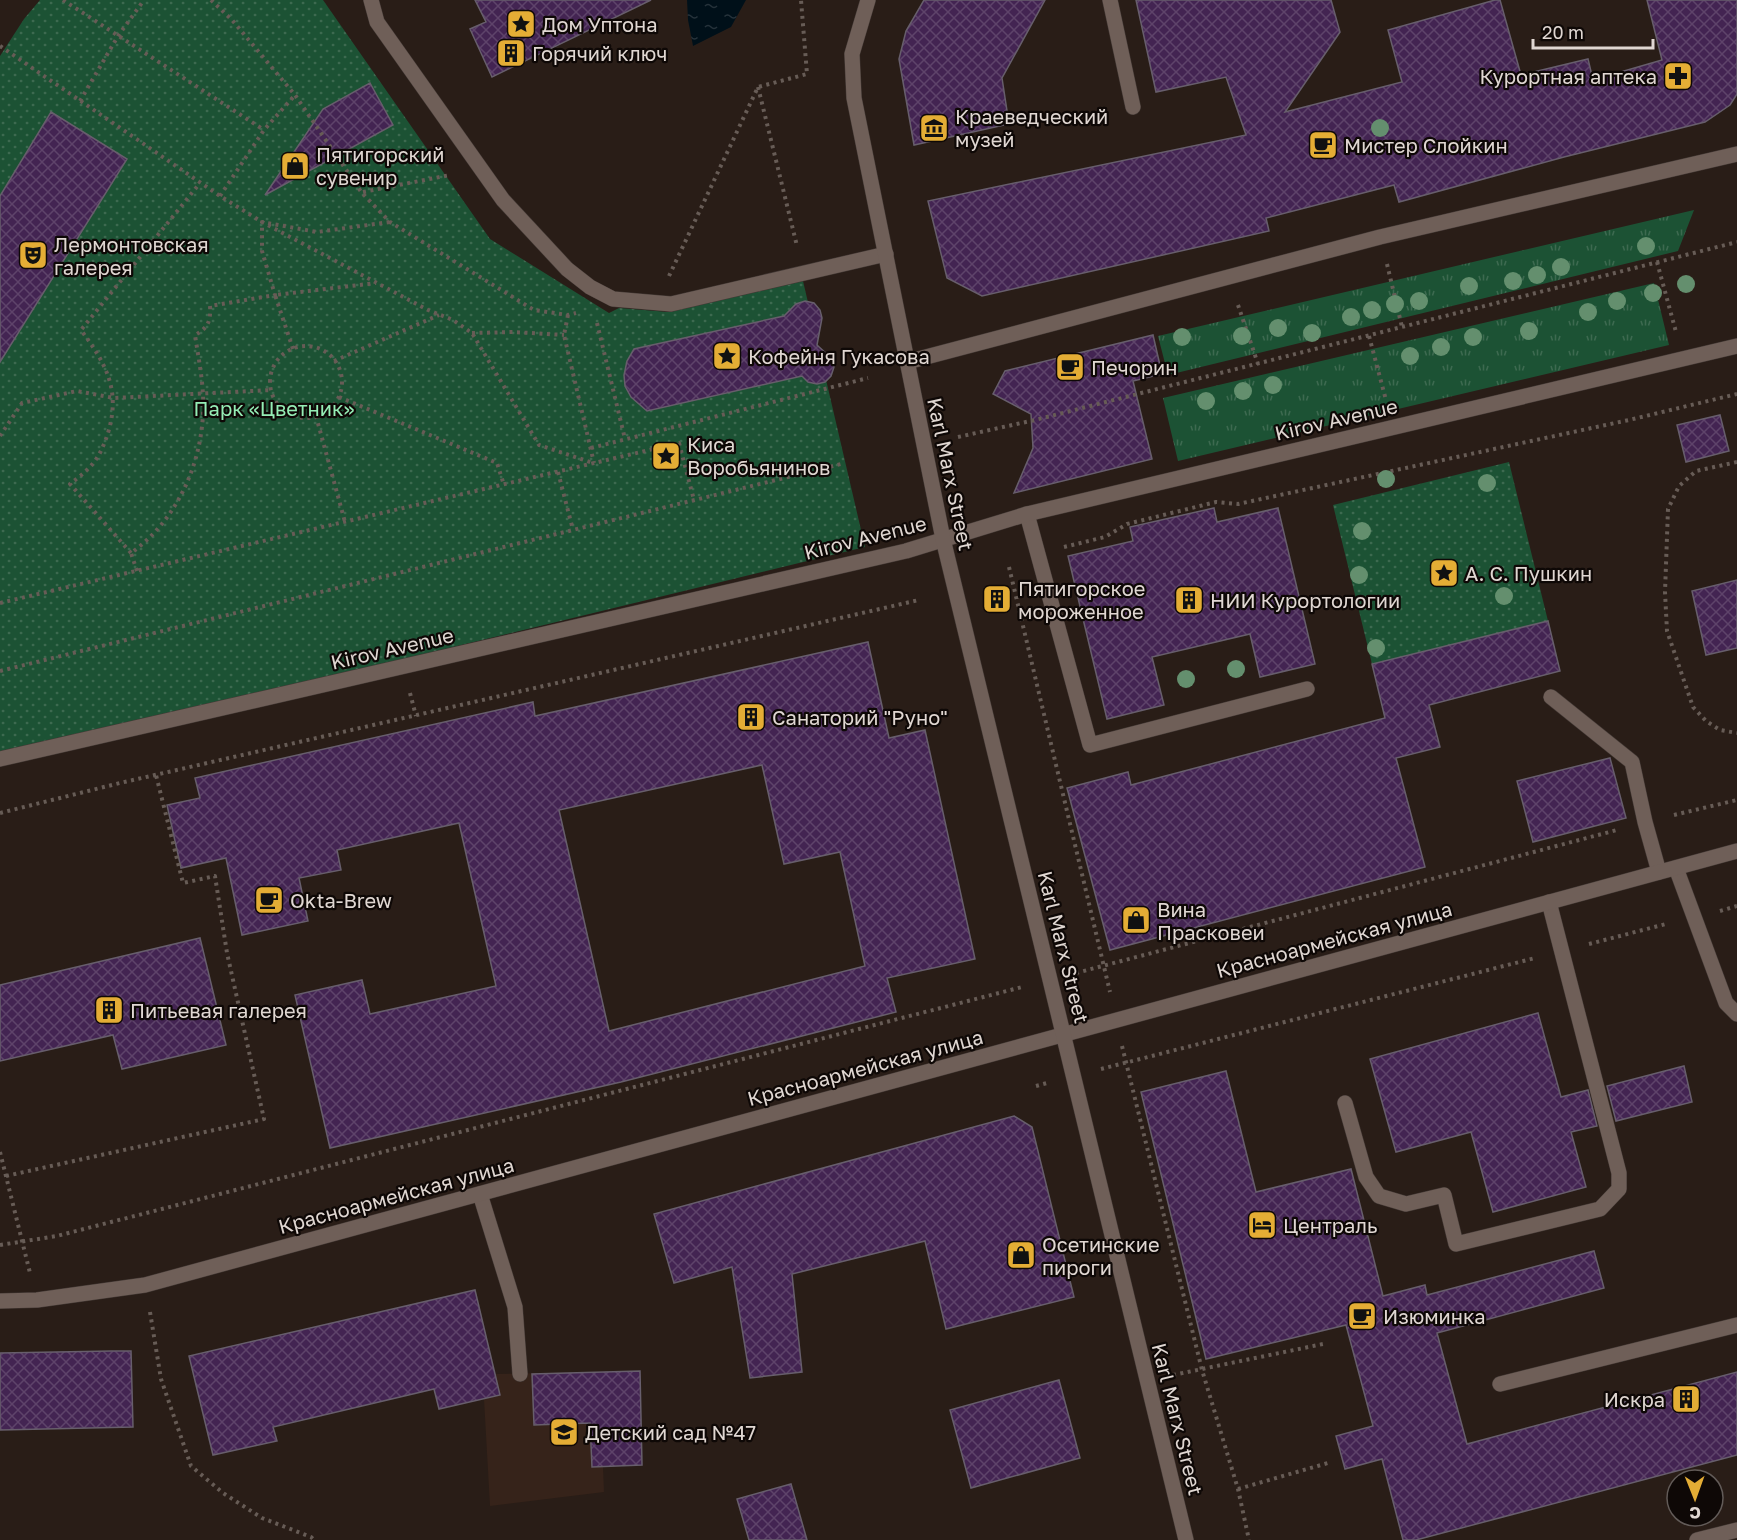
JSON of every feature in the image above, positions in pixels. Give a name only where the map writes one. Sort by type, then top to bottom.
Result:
[{"type":"street","points":[[371,0],[377,22],[502,200],[567,269],[590,287],[613,299],[671,304],[886,254]]},
{"type":"street","name":"Karl Marx Street","points":[[868,0],[852,54],[854,98],[943,539],[1186,1540]]},
{"type":"street","points":[[1110,0],[1133,107]]},
{"type":"street","points":[[907,362],[1380,237],[1737,154]]},
{"type":"street","name":"Kirov Avenue","points":[[0,759],[906,551],[1028,514],[1737,346]]},
{"type":"street","points":[[1028,514],[1090,745],[1307,690]]},
{"type":"street","points":[[1551,697],[1632,762],[1659,872]]},
{"type":"street","name":"Красноармейская улица","points":[[0,1301],[37,1300],[145,1285],[1737,851]]},
{"type":"street","points":[[1676,868],[1726,1003],[1737,1014]]},
{"type":"street","points":[[1345,1103],[1366,1177],[1379,1196],[1406,1204],[1444,1195],[1456,1244],[1600,1209],[1619,1189],[1619,1173],[1549,902]]},
{"type":"street","points":[[480,1194],[515,1307],[520,1374]]},
{"type":"street","points":[[1500,1384],[1737,1325]]},
{"type":"street","points":[[1697,1540],[1737,1530]]},
{"type":"path","points":[[63,0],[264,130]]},
{"type":"path","points":[[80,100],[118,36],[144,0]]},
{"type":"path","points":[[211,0],[232,20],[295,95],[362,193],[390,222],[534,310],[568,315],[593,309],[613,299]]},
{"type":"path","points":[[655,303],[758,87],[807,74],[801,0]]},
{"type":"path","points":[[0,46],[200,183],[262,222],[376,283],[453,320],[472,333],[539,445],[594,464]]},
{"type":"path","points":[[758,87],[804,274]]},
{"type":"path","points":[[220,196],[264,130],[295,95]]},
{"type":"path","points":[[362,193],[481,169]]},
{"type":"path","points":[[137,571],[131,553],[70,484],[98,459],[114,412],[110,378],[97,351],[81,330],[200,183]]},
{"type":"path","points":[[262,222],[317,232],[390,222]]},
{"type":"path","points":[[262,222],[261,251],[293,349]]},
{"type":"path","points":[[1380,237],[1402,327]]},
{"type":"path","points":[[958,437],[1258,364],[1737,242]]},
{"type":"path","points":[[1658,262],[1683,359]]},
{"type":"path","points":[[1229,276],[1258,364]]},
{"type":"path","points":[[131,553],[147,542],[172,511],[187,482],[201,437],[203,393],[195,335],[206,329],[211,318],[210,306],[275,295],[376,283]]},
{"type":"path","points":[[593,309],[625,439]]},
{"type":"path","points":[[334,361],[439,314]]},
{"type":"path","points":[[568,315],[564,335],[594,464]]},
{"type":"path","points":[[472,333],[513,332],[564,335]]},
{"type":"path","points":[[1369,336],[1382,382]]},
{"type":"path","points":[[310,347],[321,349],[334,361],[341,376],[342,388],[339,396],[329,409],[316,416],[307,418],[295,416],[284,410],[276,402],[271,390],[270,379],[273,368],[279,358],[293,349],[310,347]]},
{"type":"path","points":[[591,448],[868,378]]},
{"type":"path","points":[[0,436],[22,403],[77,391],[114,398],[271,390]]},
{"type":"path","points":[[1248,1540],[1238,1489],[1202,1370],[1126,1063],[1008,561],[1105,537],[1127,524],[1216,502],[1238,504],[1617,423],[1737,394]]},
{"type":"path","points":[[339,396],[497,463],[504,485]]},
{"type":"path","points":[[316,416],[345,522]]},
{"type":"path","points":[[0,603],[679,443],[694,500]]},
{"type":"path","points":[[1737,462],[1696,471],[1679,486],[1668,508],[1665,592],[1667,631],[1693,708],[1706,721],[1720,730],[1737,733]]},
{"type":"path","points":[[0,670],[841,464]]},
{"type":"path","points":[[558,472],[573,530]]},
{"type":"path","points":[[0,813],[919,600]]},
{"type":"path","points":[[6,1176],[264,1119],[227,953],[215,876],[183,883],[156,775]]},
{"type":"path","points":[[0,1245],[57,1236],[1050,980],[1645,822],[1737,800]]},
{"type":"path","points":[[1036,1086],[1737,906]]},
{"type":"path","points":[[0,1152],[37,1300]]},
{"type":"path","points":[[145,1285],[161,1379],[191,1466],[223,1493],[262,1518],[312,1537],[314,1540]]},
{"type":"path","points":[[1146,1380],[1323,1344]]},
{"type":"path","points":[[1238,1489],[1328,1463]]},
{"type":"shaded area","name":"Детский сад №47","points":[[640,1371],[642,1465],[603,1467],[604,1492],[490,1506],[484,1399],[500,1395],[495,1374]]},
{"type":"green space","name":"Парк «Цветник»","points":[[40,0],[323,0],[490,239],[609,313],[619,308],[668,312],[803,281],[865,547],[0,757],[0,56],[24,19]]},
{"type":"green space","points":[[1694,210],[1678,251],[1168,375],[1158,336]]},
{"type":"green space","points":[[1654,283],[1669,345],[1178,461],[1163,398]]},
{"type":"green space","points":[[1509,462],[1548,621],[1372,664],[1333,505]]},
{"type":"water","points":[[687,0],[746,0],[731,27],[693,46]]},
{"type":"building","name":"Горячий ключ","points":[[475,0],[651,0],[492,77],[470,29],[486,22]]},
{"type":"building","points":[[924,0],[1045,0],[1002,78],[1009,124],[914,145],[899,59],[906,31]]},
{"type":"building","points":[[1136,0],[1331,0],[1340,32],[1285,112],[1402,82],[1388,30],[1495,0],[1500,0],[1521,75],[1588,59],[1593,80],[1662,60],[1647,0],[1737,0],[1737,94],[1730,105],[1705,122],[1564,157],[1399,202],[1394,185],[1266,218],[1269,231],[982,296],[947,278],[928,201],[1246,135],[1226,77],[1156,92]]},
{"type":"building","points":[[370,83],[393,125],[265,195],[323,109]]},
{"type":"building","name":"Лермонтовская галерея","points":[[51,112],[127,159],[0,362],[0,196]]},
{"type":"building","points":[[805,301],[814,303],[820,310],[822,318],[817,345],[831,358],[834,367],[831,376],[825,382],[817,384],[808,382],[802,376],[647,411],[631,397],[625,386],[624,375],[627,361],[634,349],[784,316],[796,304]]},
{"type":"building","points":[[1153,335],[1162,374],[1133,381],[1152,459],[1014,493],[1033,448],[1031,414],[993,394],[1005,371]]},
{"type":"building","points":[[1720,415],[1729,451],[1686,462],[1677,425]]},
{"type":"building","name":"НИИ Курортологии","points":[[1214,508],[1217,522],[1278,508],[1315,664],[1260,677],[1250,634],[1152,657],[1164,705],[1107,719],[1068,556],[1133,541],[1130,527]]},
{"type":"building","points":[[1737,580],[1737,648],[1706,655],[1692,591]]},
{"type":"building","points":[[1548,621],[1560,671],[1429,705],[1440,747],[1396,758],[1425,867],[1110,950],[1067,788],[1128,772],[1131,785],[1385,718],[1372,664]]},
{"type":"building","points":[[868,642],[889,738],[925,730],[975,959],[887,978],[896,1012],[621,1082],[330,1148],[295,995],[362,980],[370,1014],[496,986],[459,823],[337,850],[341,870],[299,878],[308,921],[242,935],[226,858],[181,868],[167,805],[200,798],[195,778],[533,702],[535,716]],"holes":[[[762,765],[784,864],[840,852],[865,966],[609,1031],[559,810]]]},
{"type":"building","points":[[1610,758],[1626,818],[1533,842],[1517,781]]},
{"type":"building","name":"Питьевая галерея","points":[[200,938],[226,1045],[122,1069],[113,1035],[0,1061],[0,985]]},
{"type":"building","points":[[1538,1013],[1561,1097],[1588,1090],[1597,1126],[1571,1132],[1586,1187],[1493,1212],[1471,1132],[1396,1152],[1370,1059]]},
{"type":"building","points":[[1684,1066],[1692,1102],[1616,1121],[1607,1086]]},
{"type":"building","points":[[1226,1071],[1256,1192],[1351,1169],[1383,1296],[1425,1285],[1427,1295],[1594,1251],[1604,1288],[1437,1333],[1467,1444],[1737,1372],[1737,1455],[1688,1468],[1665,1468],[1665,1474],[1416,1540],[1403,1540],[1382,1459],[1345,1469],[1336,1436],[1373,1426],[1346,1325],[1206,1359],[1141,1092]]},
{"type":"building","points":[[1014,1116],[1032,1127],[1074,1297],[946,1329],[925,1241],[792,1274],[802,1372],[750,1378],[732,1267],[674,1283],[654,1214]]},
{"type":"building","points":[[475,1290],[500,1395],[439,1409],[434,1389],[273,1427],[277,1441],[213,1455],[189,1356]]},
{"type":"building","points":[[131,1351],[133,1427],[0,1430],[0,1353]]},
{"type":"building","points":[[640,1371],[642,1465],[592,1467],[590,1423],[534,1425],[532,1374]]},
{"type":"building","points":[[1059,1380],[1080,1458],[971,1488],[950,1410]]},
{"type":"building","points":[[791,1484],[807,1540],[749,1540],[737,1499]]},
{"type":"place","name":"Дом Уптона","points":[[521,24]]},
{"type":"place","name":"Горячий ключ","points":[[511,53]]},
{"type":"place","name":"Курортная аптека","points":[[1678,76]]},
{"type":"place","name":"Краеведческий музей","points":[[934,128]]},
{"type":"place","name":"Мистер Слойкин","points":[[1323,145]]},
{"type":"place","name":"Пятигорский сувенир","points":[[295,166]]},
{"type":"place","name":"Лермонтовская галерея","points":[[33,255]]},
{"type":"place","name":"Кофейня Гукасова","points":[[727,356]]},
{"type":"place","name":"Печорин","points":[[1070,367]]},
{"type":"place","name":"Киса Воробьянинов","points":[[666,456]]},
{"type":"place","name":"А. С. Пушкин","points":[[1444,573]]},
{"type":"place","name":"Пятигорское мороженное","points":[[997,599]]},
{"type":"place","name":"НИИ Курортологии","points":[[1189,600]]},
{"type":"place","name":"Санаторий \"Руно\"","points":[[751,717]]},
{"type":"place","name":"Okta-Brew","points":[[269,900]]},
{"type":"place","name":"Вина Прасковеи","points":[[1136,920]]},
{"type":"place","name":"Питьевая галерея","points":[[109,1010]]},
{"type":"place","name":"Централь","points":[[1262,1225]]},
{"type":"place","name":"Осетинские пироги","points":[[1021,1255]]},
{"type":"place","name":"Изюминка","points":[[1362,1316]]},
{"type":"place","name":"Искра","points":[[1686,1399]]},
{"type":"place","name":"Детский сад №47","points":[[564,1432]]}]
